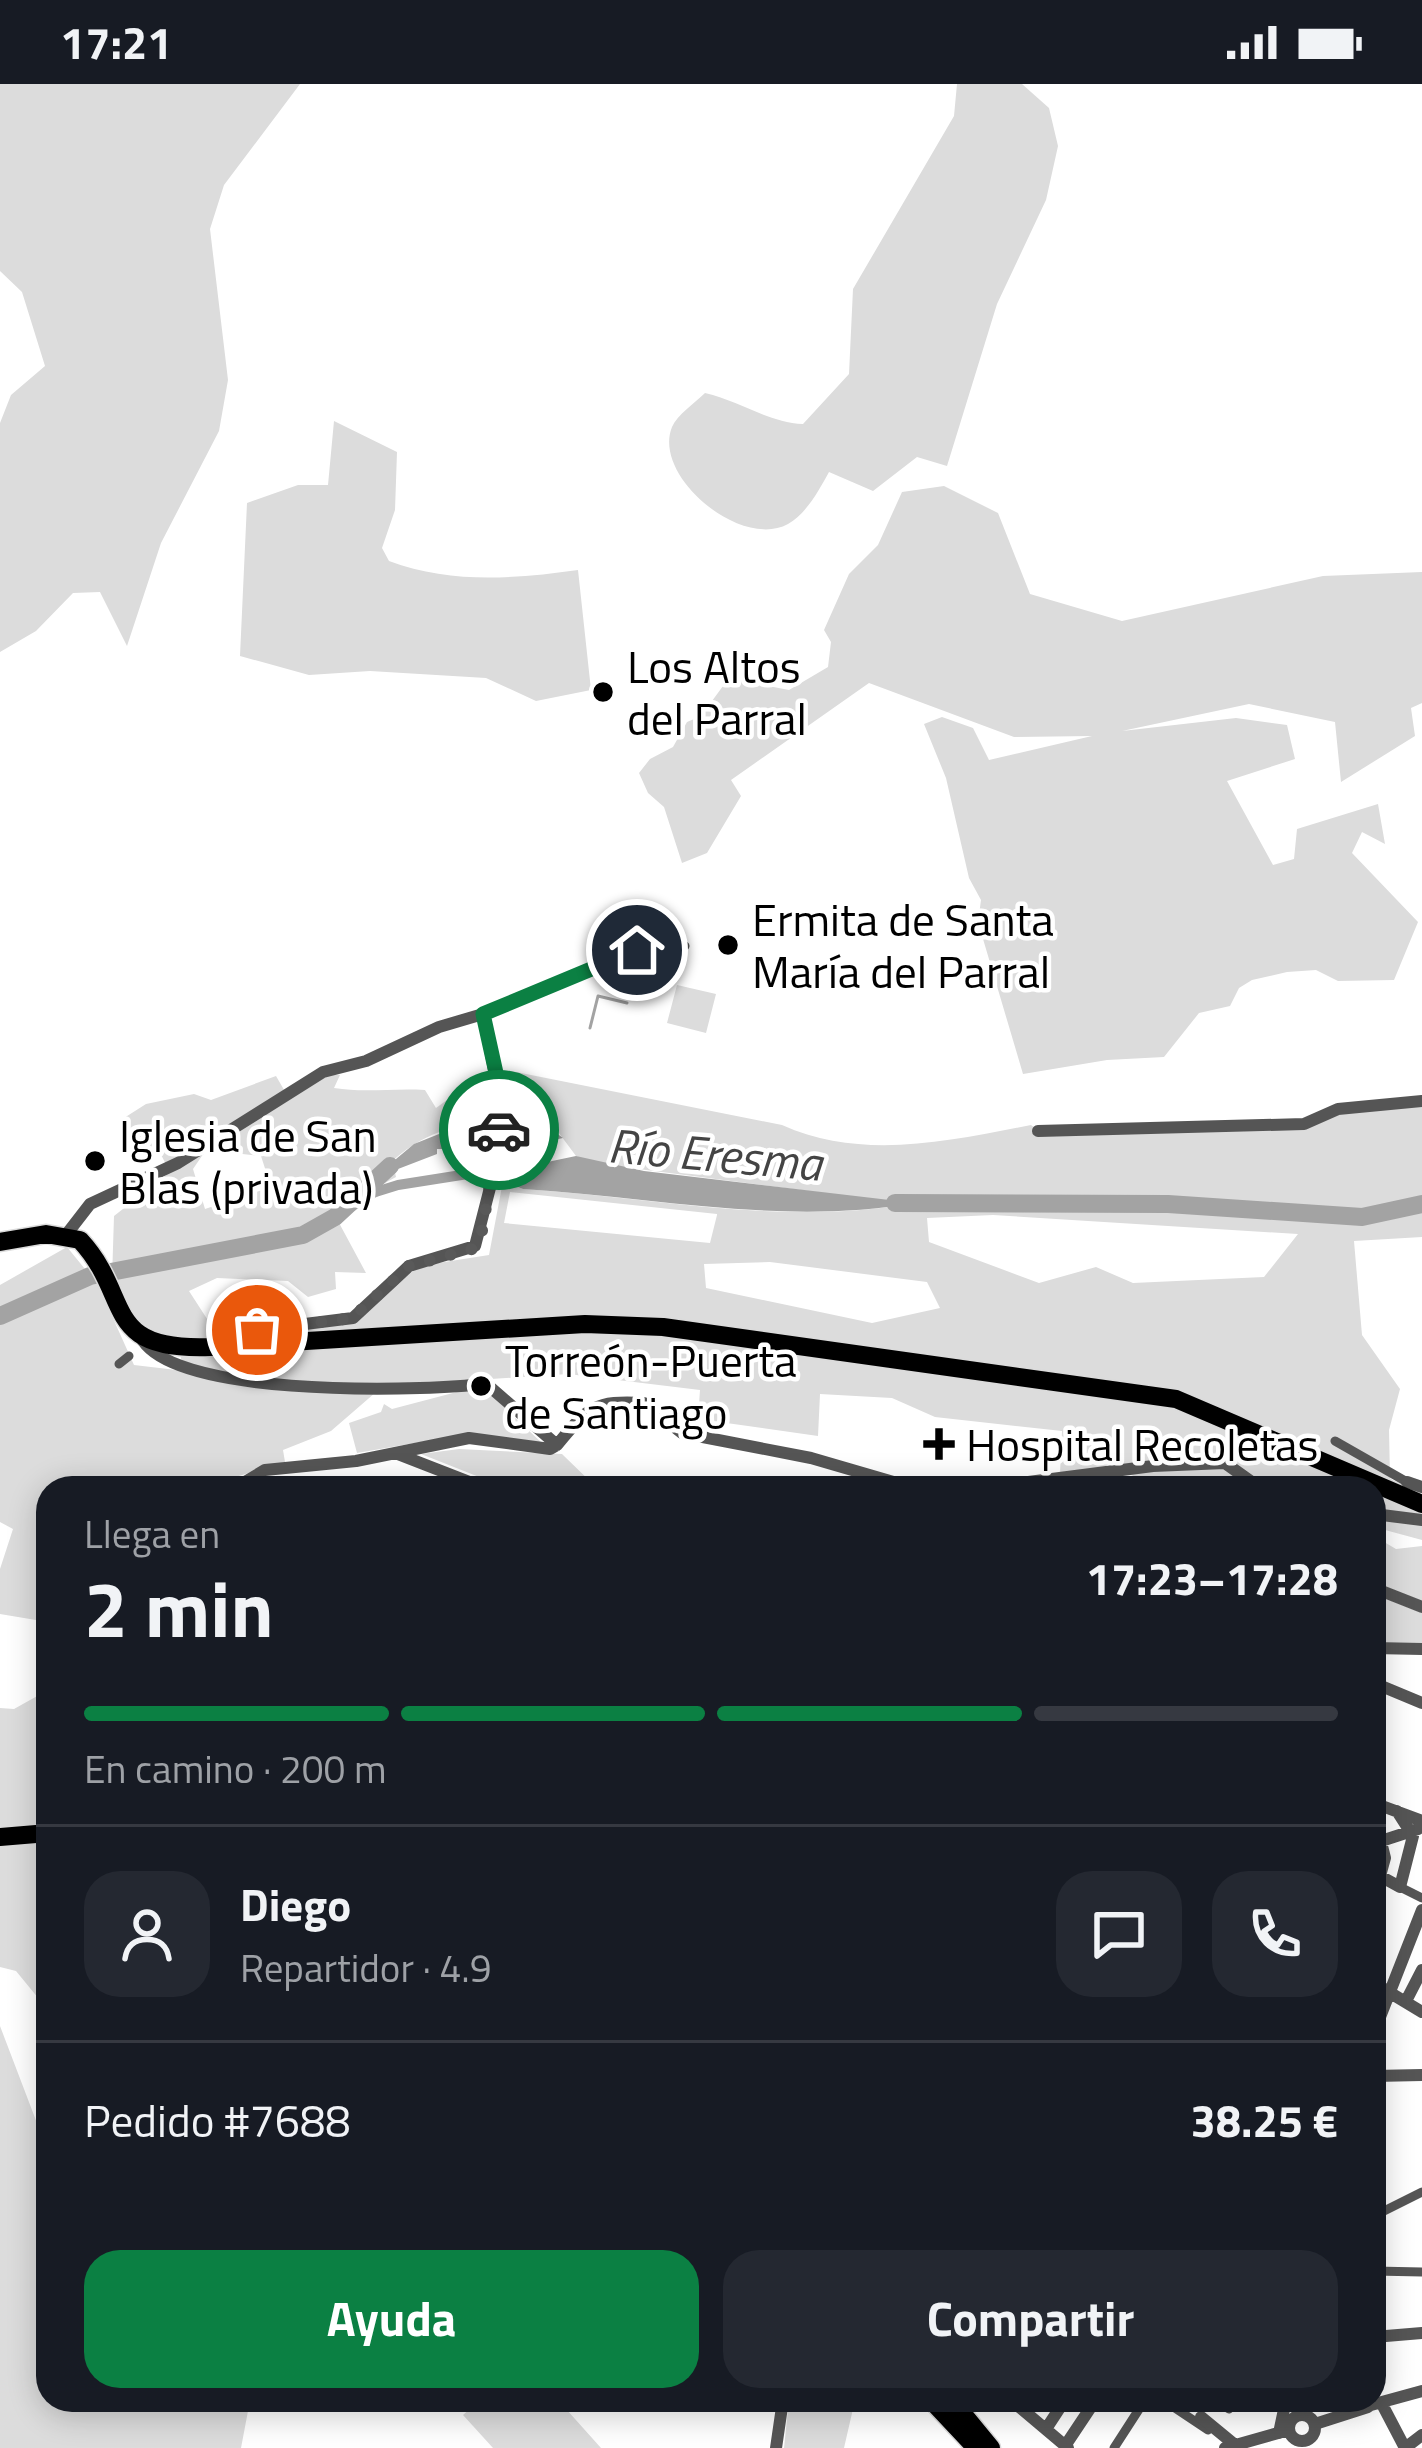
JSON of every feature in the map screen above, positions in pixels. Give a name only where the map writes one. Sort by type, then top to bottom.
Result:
[{"type":"main road","points":[[0,1242],[76,1240],[142,1341],[178,1347],[585,1324],[663,1328],[1176,1399],[1356,1476]]},
{"type":"main road","points":[[1386,1489],[1422,1504]]},
{"type":"main road","points":[[0,1837],[36,1834]]},
{"type":"main road","points":[[958,2412],[976,2448]]},
{"type":"main road","points":[[960,2412],[991,2448]]},
{"type":"street","points":[[76,1240],[90,1204],[181,1161],[323,1072],[366,1061],[439,1027],[483,1014],[637,950],[685,946]]},
{"type":"street","points":[[247,1345],[257,1330],[352,1318],[409,1266],[472,1249],[482,1231],[493,1178],[502,1100],[483,1014]]},
{"type":"street","points":[[1038,1131],[1304,1124],[1338,1109],[1422,1101]]},
{"type":"street","points":[[124,1360],[142,1341],[178,1364],[309,1387],[472,1384]]},
{"type":"street","points":[[495,1392],[556,1444]]},
{"type":"street","points":[[255,1476],[265,1470],[469,1438],[550,1449],[583,1411],[644,1403],[682,1433],[811,1458],[873,1476]]},
{"type":"street","points":[[1335,1441],[1422,1487]]},
{"type":"street","points":[[394,1453],[457,1476]]},
{"type":"street","points":[[1073,1476],[1228,1463],[1245,1476]]},
{"type":"street","points":[[1111,1471],[1119,1476]]},
{"type":"street","points":[[1386,1516],[1422,1520]]},
{"type":"street","points":[[1386,1593],[1422,1607]]},
{"type":"street","points":[[1386,1651],[1422,1649]]},
{"type":"street","points":[[1386,1687],[1422,1703]]},
{"type":"street","points":[[1386,1807],[1419,1827]]},
{"type":"street","points":[[1386,1833],[1396,1811]]},
{"type":"street","points":[[1386,1840],[1419,1827]]},
{"type":"street","points":[[1400,1887],[1419,1827]]},
{"type":"street","points":[[1386,1879],[1422,1898]]},
{"type":"street","points":[[1386,1976],[1422,1910]]},
{"type":"street","points":[[1406,2001],[1422,1970]]},
{"type":"street","points":[[1386,1988],[1422,2012]]},
{"type":"street","points":[[1386,2076],[1422,2075]]},
{"type":"street","points":[[1386,2210],[1422,2192]]},
{"type":"street","points":[[1386,2272],[1422,2272]]},
{"type":"street","points":[[1386,2338],[1422,2333]]},
{"type":"street","points":[[1386,2401],[1422,2391]]},
{"type":"street","points":[[776,2448],[781,2412]]},
{"type":"street","points":[[1025,2412],[1066,2447],[1088,2412]]},
{"type":"street","points":[[1046,2429],[1057,2412]]},
{"type":"street","points":[[1114,2448],[1137,2412]]},
{"type":"street","points":[[1185,2412],[1228,2447],[1287,2417],[1306,2416],[1315,2424]]},
{"type":"street","points":[[1200,2420],[1205,2412]]},
{"type":"street","points":[[1315,2424],[1351,2412]]},
{"type":"street","points":[[1380,2412],[1405,2448],[1422,2435]]},
{"type":"street","points":[[1287,2417],[1295,2440],[1308,2444],[1315,2424]]},
{"type":"shaded area","points":[[0,84],[300,84],[224,185],[210,229],[228,380],[219,431],[161,543],[127,646],[100,592],[73,593],[36,631],[0,652],[0,423],[11,395],[45,366],[22,292],[0,271]]},
{"type":"shaded area","points":[[957,84],[1022,84],[1049,108],[1058,146],[1046,200],[997,304],[947,466],[917,457],[873,491],[829,472],[812,501],[788,524],[769,529],[747,527],[725,518],[705,504],[675,466],[669,446],[672,427],[705,393],[803,424],[849,374],[853,289],[954,116]]},
{"type":"shaded area","points":[[334,421],[397,452],[395,510],[382,548],[389,561],[482,578],[578,570],[591,690],[536,701],[486,678],[370,671],[309,675],[240,656],[247,503],[298,485],[328,485]]},
{"type":"shaded area","points":[[944,486],[998,513],[1030,594],[1122,621],[1323,576],[1422,572],[1422,703],[1411,708],[1415,736],[1341,782],[1335,722],[1249,704],[1122,731],[1236,718],[1287,725],[1295,759],[1227,781],[1273,865],[1294,859],[1297,829],[1378,804],[1385,844],[1362,832],[1352,853],[1418,922],[1394,980],[1338,981],[1316,970],[1252,980],[1239,988],[1230,1006],[1199,1013],[1164,1057],[1107,1060],[1023,1074],[978,922],[981,900],[969,878],[946,778],[924,724],[942,717],[973,728],[989,760],[1092,736],[1014,737],[869,683],[731,780],[741,796],[707,853],[682,863],[664,807],[648,793],[639,773],[650,759],[673,747],[687,722],[701,716],[723,686],[742,674],[753,683],[789,690],[828,667],[831,642],[824,630],[849,574],[878,545],[902,492]]},
{"type":"shaded area","points":[[677,985],[716,994],[706,1033],[667,1023]]},
{"type":"shaded area","points":[[511,1071],[874,1145],[937,1142],[1031,1125],[1039,1131],[1304,1124],[1324,1114],[1422,1102],[1422,1237],[1354,1241],[1362,1335],[1400,1389],[1389,1430],[1390,1478],[1422,1509],[1422,1540],[1386,1530],[1386,1476],[1133,1476],[1120,1469],[1060,1473],[1062,1431],[935,1417],[892,1398],[820,1394],[818,1436],[698,1419],[700,1390],[568,1374],[383,1386],[331,1431],[283,1450],[285,1462],[239,1476],[36,1476],[36,1620],[0,1614],[0,1569],[13,1529],[0,1522],[0,1285],[67,1247],[98,1285],[134,1365],[185,1371],[177,1345],[122,1311],[112,1279],[114,1216],[170,1172],[157,1147],[141,1153],[124,1118],[146,1104],[194,1094],[211,1100],[276,1076],[287,1095],[324,1074],[340,1075],[334,1088],[425,1090],[436,1108],[447,1100],[497,1102],[493,1124],[444,1130],[402,1153],[377,1176],[394,1168],[396,1177],[383,1184],[385,1192],[338,1221],[366,1273],[335,1272],[336,1289],[308,1297],[288,1281],[217,1278],[189,1291],[211,1325],[232,1329],[360,1316],[419,1266],[489,1255],[503,1181],[523,1189],[765,1211],[861,1210],[909,1204],[592,1163],[576,1156],[553,1125],[504,1124]],"holes":[[[206,1150],[261,1156],[271,1187],[205,1209],[193,1169]],[[510,1192],[717,1214],[710,1243],[504,1223]],[[993,1215],[1298,1234],[1264,1277],[1133,1283],[1096,1267],[1039,1283],[929,1242],[927,1218]],[[770,1262],[927,1282],[940,1308],[872,1323],[706,1288],[704,1264]]]},
{"type":"shaded area","points":[[469,1122],[541,1122],[563,1138],[507,1150],[502,1144],[447,1137],[445,1149],[437,1149],[437,1154],[372,1179],[414,1144]]},
{"type":"shaded area","points":[[576,1156],[644,1171],[915,1203],[816,1212],[768,1211],[523,1189],[498,1179],[499,1172]]},
{"type":"shaded area","points":[[472,1388],[473,1395],[488,1392],[543,1444],[473,1433],[357,1453],[349,1423],[381,1412],[384,1404],[392,1409]]},
{"type":"shaded area","points":[[459,1449],[562,1454],[585,1476],[477,1476],[421,1454]]},
{"type":"shaded area","points":[[1386,1543],[1396,1549],[1422,1546],[1422,1601],[1386,1587]]},
{"type":"shaded area","points":[[1386,1599],[1422,1613],[1422,1644],[1387,1643]]},
{"type":"shaded area","points":[[36,1697],[36,1995],[16,1971],[0,1967],[0,1708],[14,1709]]},
{"type":"shaded area","points":[[0,2026],[36,2120],[36,2412],[248,2412],[241,2448],[0,2448]]},
{"type":"shaded area","points":[[569,2412],[601,2448],[493,2448],[463,2415]]},
{"type":"shaded area","points":[[788,2412],[852,2412],[844,2448],[784,2448]]},
{"type":"waterway","points":[[590,1028],[598,996],[627,1003]]},
{"type":"waterway","name":"Río Eresma","points":[[497,1132],[509,1142],[520,1172],[533,1178]]},
{"type":"waterway","name":"Río Eresma","points":[[0,1316],[90,1276],[303,1235],[335,1217],[390,1166]]},
{"type":"waterway","points":[[353,1199],[398,1185],[474,1173]]},
{"type":"waterway","name":"Río Eresma","points":[[895,1203],[1168,1204],[1362,1217],[1422,1204]]},
{"type":"way so far","points":[[257,1330],[352,1318],[409,1266],[472,1249],[482,1231],[499,1130]]},
{"type":"place","name":"Los Altos del Parral","points":[[603,692]]},
{"type":"place","name":"Ermita de Santa María del Parral","points":[[728,945]]},
{"type":"place","name":"Iglesia de San Blas (privada)","points":[[95,1161]]},
{"type":"place","name":"Torreón-Puerta de Santiago","points":[[481,1386]]},
{"type":"place","name":"Hospital Recoletas","points":[[939,1444]]},
{"type":"route","points":[[499,1130],[502,1100],[483,1014],[637,950]]}]
